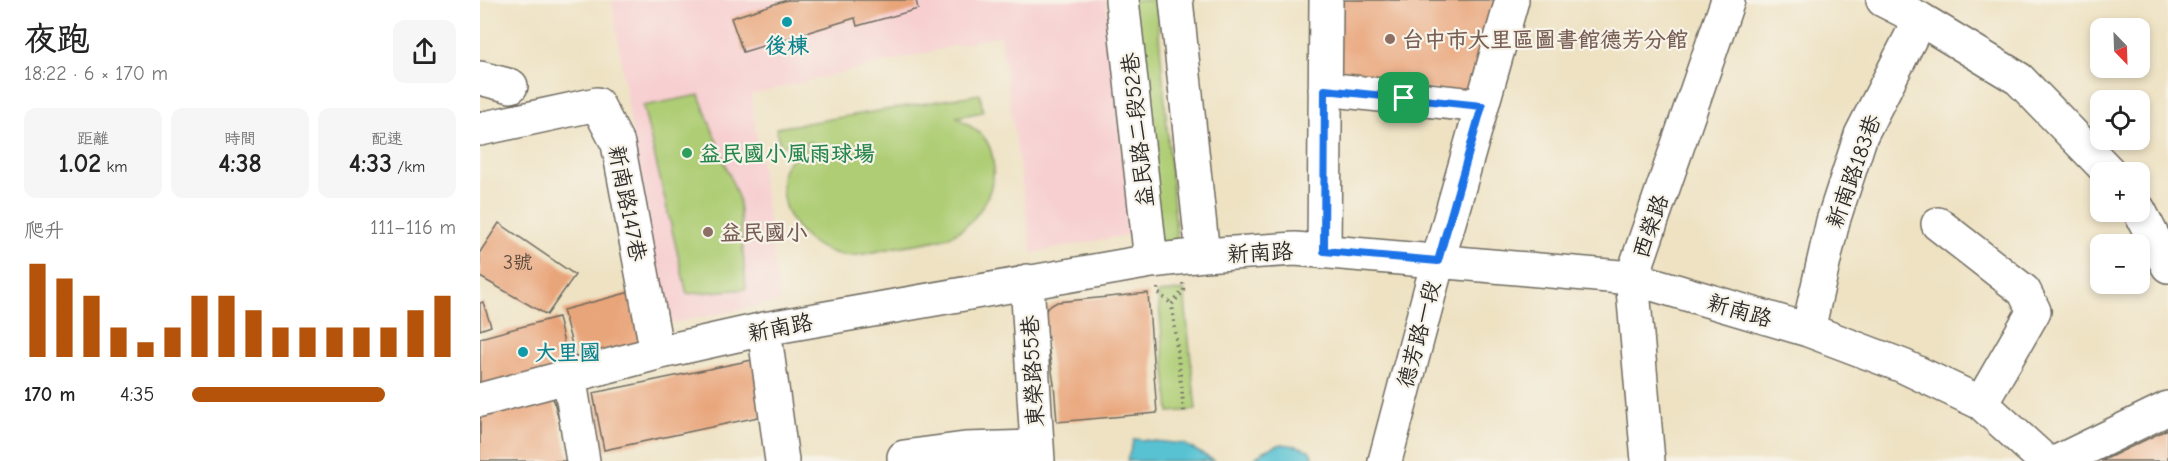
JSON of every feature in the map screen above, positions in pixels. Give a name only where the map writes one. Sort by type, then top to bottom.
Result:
[{"type":"street","name":"益民路二段52巷","points":[[1122,0],[1151,261]]},
{"type":"street","points":[[1176,0],[1203,255]]},
{"type":"street","points":[[1324,251],[1326,0]]},
{"type":"street","name":"德芳路一段","points":[[1384,461],[1512,0]]},
{"type":"street","name":"西榮路","points":[[1648,461],[1632,278],[1728,0]]},
{"type":"street","points":[[1882,0],[1920,19],[2019,79],[2099,162]]},
{"type":"street","name":"新南路183巷","points":[[1808,330],[1833,221],[1861,135],[1920,19]]},
{"type":"street","points":[[1325,90],[1482,106]]},
{"type":"street","name":"新南路147巷","points":[[480,129],[597,104],[618,144],[657,353]]},
{"type":"street","points":[[2145,222],[2168,266]]},
{"type":"street","points":[[1938,224],[2024,291],[2034,311],[1981,403]]},
{"type":"street","name":"新南路","points":[[480,400],[657,353],[764,329],[1151,261],[1295,249],[1632,278],[1808,330],[1903,366],[1981,403],[2045,461]]},
{"type":"street","name":"東榮路55巷","points":[[1027,281],[1037,454]]},
{"type":"street","points":[[764,329],[782,461]]},
{"type":"street","points":[[569,375],[583,461]]},
{"type":"street","points":[[2059,461],[2168,408]]},
{"type":"street","points":[[904,457],[965,449],[1037,454]]},
{"type":"path","points":[[1172,304],[1184,290]]},
{"type":"path","points":[[1158,293],[1172,304],[1184,411]]},
{"type":"shaded area","name":"益民國小","points":[[612,0],[1106,0],[1131,234],[1032,253],[1000,35],[751,95],[780,302],[661,325]]},
{"type":"green space","points":[[1130,0],[1156,0],[1177,241],[1152,243]]},
{"type":"green space","points":[[980,94],[983,112],[957,117],[986,140],[992,153],[994,167],[988,195],[982,208],[962,229],[936,240],[863,254],[841,255],[820,247],[808,239],[793,223],[784,199],[783,172],[789,161],[811,142],[780,146],[776,128]]},
{"type":"green space","name":"益民國小風雨球場","points":[[699,95],[739,200],[746,289],[687,294],[643,106]]},
{"type":"green space","points":[[1184,290],[1196,410],[1169,412],[1158,293]]},
{"type":"water","points":[[1134,439],[1184,444],[1215,461],[1127,461]]},
{"type":"water","points":[[1282,444],[1309,450],[1315,461],[1253,461],[1266,450]]},
{"type":"building","name":"後棟","points":[[787,0],[916,0],[918,9],[857,26],[855,18],[743,52],[731,18]]},
{"type":"building","points":[[1340,0],[1498,0],[1473,93],[1337,81]]},
{"type":"building","points":[[499,223],[575,275],[547,315],[480,277],[480,252]]},
{"type":"building","points":[[634,291],[647,346],[577,364],[563,310]]},
{"type":"building","points":[[1148,293],[1157,413],[1057,422],[1054,384],[1044,320],[1047,308],[1057,302]]},
{"type":"building","points":[[483,302],[491,326],[480,330],[480,303]]},
{"type":"building","name":"大里國","points":[[558,317],[569,366],[480,392],[480,338]]},
{"type":"building","points":[[757,359],[763,416],[604,450],[593,393]]},
{"type":"building","points":[[553,398],[570,461],[480,461],[480,416]]},
{"type":"building","points":[[2168,429],[2168,461],[2101,461],[2110,457]]},
{"type":"place","name":"後棟","points":[[787,22]]},
{"type":"place","name":"台中市大里區圖書館德芳分館","points":[[1390,39]]},
{"type":"place","name":"益民國小風雨球場","points":[[687,153]]},
{"type":"place","name":"益民國小","points":[[708,232]]},
{"type":"place","name":"大里國","points":[[523,352]]},
{"type":"route","points":[[1325,90],[1404,98],[1482,106],[1438,261],[1324,251],[1325,90]]}]
